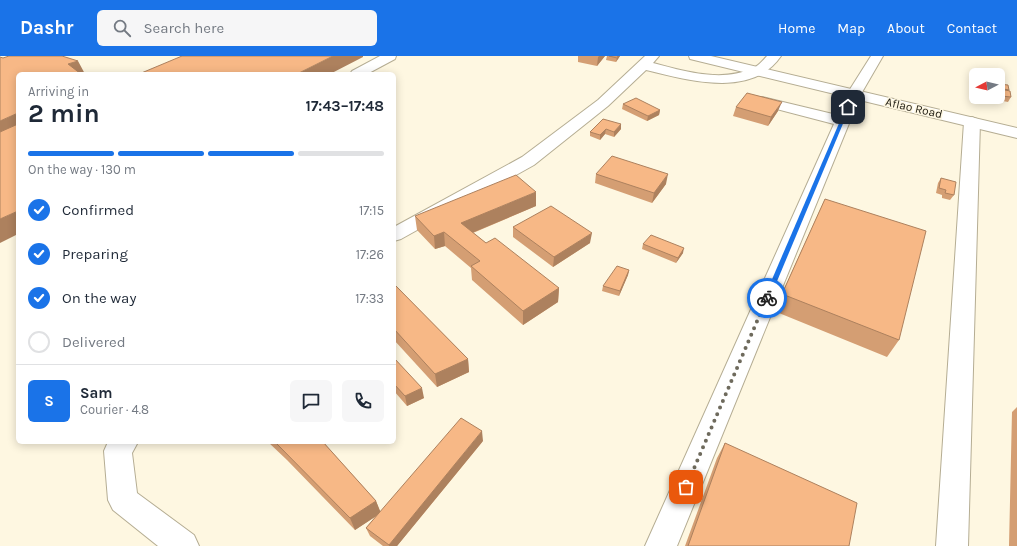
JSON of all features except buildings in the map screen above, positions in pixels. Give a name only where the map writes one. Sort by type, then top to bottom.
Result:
[{"type":"main road","points":[[361,72],[390,56]]},
{"type":"main road","points":[[396,235],[528,161],[603,103],[648,60],[698,78],[716,80],[730,79],[759,71],[775,56]]},
{"type":"main road","points":[[661,546],[842,121],[854,94],[877,56]]},
{"type":"main road","name":"Aflao Road","points":[[699,57],[1017,133]]},
{"type":"main road","points":[[762,101],[842,121]]},
{"type":"main road","points":[[952,546],[972,122]]},
{"type":"main road","points":[[123,444],[118,452],[123,500],[183,546]]},
{"type":"way so far","points":[[686,487],[767,298]]},
{"type":"route","points":[[767,298],[848,107]]}]
